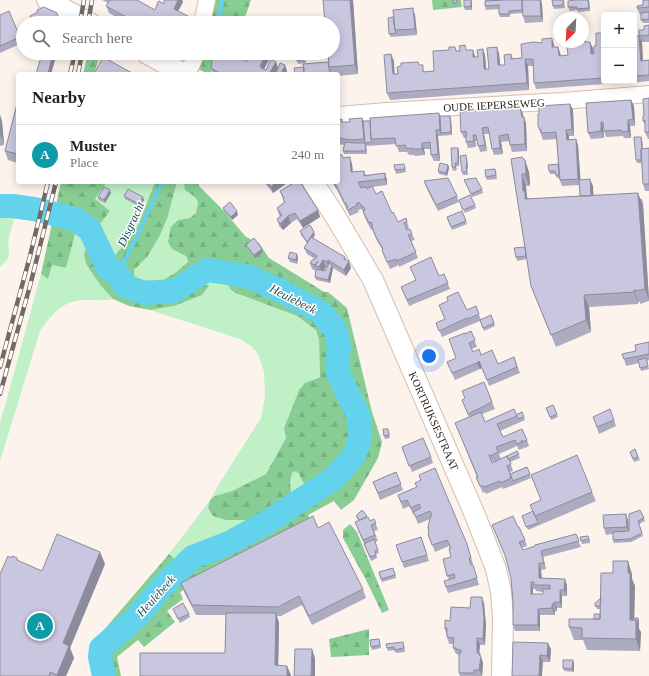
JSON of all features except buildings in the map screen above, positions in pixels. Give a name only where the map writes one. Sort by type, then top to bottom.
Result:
[{"type":"street","points":[[47,0],[77,16]]},
{"type":"street","points":[[204,16],[207,0]]},
{"type":"street","points":[[159,60],[182,72]]},
{"type":"street","points":[[187,72],[194,60]]},
{"type":"street","name":"OUDE IEPERSEWEG","points":[[340,115],[649,94]]},
{"type":"street","name":"KORTRIJKSESTRAAT","points":[[314,184],[373,280],[478,521],[496,569],[501,592],[503,617],[502,676]]},
{"type":"green space","points":[[210,0],[251,0],[245,16],[207,16]]},
{"type":"green space","points":[[432,0],[461,0],[462,7],[433,10]]},
{"type":"green space","points":[[86,60],[99,60],[95,72],[83,72]]},
{"type":"green space","points":[[199,60],[214,60],[211,72],[204,72],[197,68]]},
{"type":"green space","points":[[61,184],[105,184],[95,199],[110,211],[90,237],[82,229],[76,231],[66,268],[52,265],[48,279],[41,274]]},
{"type":"green space","points":[[105,184],[154,184],[138,226],[115,255],[114,266],[104,249],[96,229],[110,211],[95,199]]},
{"type":"green space","points":[[154,184],[176,184],[167,219],[159,237],[147,257],[134,270],[135,279],[160,282],[175,273],[188,262],[186,256],[172,249],[168,242],[171,227],[178,220],[190,218],[196,213],[198,202],[195,197],[185,190],[184,184],[199,184],[199,186],[224,211],[246,237],[259,243],[269,258],[324,292],[328,292],[347,308],[372,412],[382,442],[378,458],[354,500],[341,510],[334,501],[308,515],[312,524],[180,592],[183,599],[167,611],[175,622],[144,647],[138,640],[117,657],[121,676],[94,676],[92,668],[109,664],[105,651],[110,644],[158,601],[179,575],[237,546],[320,494],[343,474],[364,447],[366,437],[364,420],[343,376],[343,340],[339,330],[333,322],[304,297],[274,282],[253,274],[226,269],[203,266],[164,288],[147,289],[137,287],[124,280],[114,266],[115,255],[138,226]]},
{"type":"green space","points":[[176,184],[184,184],[186,190],[195,197],[198,202],[196,213],[190,218],[177,220],[172,249],[186,256],[188,262],[175,273],[160,282],[135,279],[134,270],[147,257],[167,219]]},
{"type":"green space","points":[[0,212],[22,214],[14,219],[8,243],[9,256],[5,263],[0,267]]},
{"type":"green space","points":[[81,229],[90,237],[92,248],[87,249],[84,254],[86,264],[101,286],[113,299],[85,300],[70,303],[53,314],[40,331],[0,461],[0,422],[41,274],[48,279],[51,265],[66,268],[76,231]]},
{"type":"green space","points":[[92,248],[101,267],[113,281],[123,289],[136,295],[158,298],[173,296],[184,291],[199,279],[209,286],[202,295],[174,306],[150,310],[129,306],[113,299],[101,286],[86,264],[84,254],[86,249]]},
{"type":"green space","points":[[206,276],[231,276],[228,279],[228,286],[234,292],[297,316],[316,330],[319,340],[320,377],[315,378],[299,390],[284,428],[286,438],[266,474],[232,491],[215,496],[210,500],[261,418],[265,397],[264,372],[258,354],[251,346],[240,339],[150,310],[174,306],[203,282],[199,279]]},
{"type":"green space","points":[[231,276],[260,284],[301,304],[323,320],[331,331],[334,341],[334,371],[351,406],[358,427],[357,439],[339,469],[308,492],[299,474],[296,471],[292,473],[290,482],[292,501],[261,520],[226,520],[213,516],[208,508],[210,500],[215,496],[232,491],[266,474],[286,438],[284,428],[299,390],[305,383],[320,377],[319,340],[316,330],[297,316],[237,294],[228,286],[228,279]]},
{"type":"green space","points":[[296,471],[308,492],[292,501],[290,482],[291,473]]},
{"type":"green space","points":[[210,500],[208,508],[226,520],[261,520],[178,562],[169,554]]},
{"type":"green space","points":[[350,524],[357,532],[389,610],[382,613],[343,538],[343,530]]},
{"type":"green space","points":[[169,554],[178,562],[138,610],[108,637],[103,631]]},
{"type":"green space","points":[[369,629],[369,655],[331,657],[329,639]]},
{"type":"waterway","name":"Disgracht","points":[[220,16],[222,0]]},
{"type":"waterway","name":"Disgracht","points":[[117,273],[130,251],[161,184]]},
{"type":"waterway","name":"Heulebeek","points":[[0,206],[34,209],[75,219],[90,230],[108,268],[117,273],[125,286],[144,293],[174,291],[207,270],[247,276],[279,290],[320,312],[335,329],[339,346],[337,371],[360,419],[360,439],[354,456],[333,479],[269,521],[229,543],[193,557],[163,586],[136,618],[101,648],[100,657],[104,676]]},
{"type":"railway","points":[[81,16],[84,0]]},
{"type":"railway","points":[[89,16],[92,0]]},
{"type":"railway","points":[[70,72],[73,60]]},
{"type":"railway","points":[[78,72],[81,60]]},
{"type":"railway","points":[[0,367],[48,184]]},
{"type":"railway","points":[[0,394],[31,282],[56,184]]},
{"type":"place","name":"Muster","points":[[40,626]]}]
